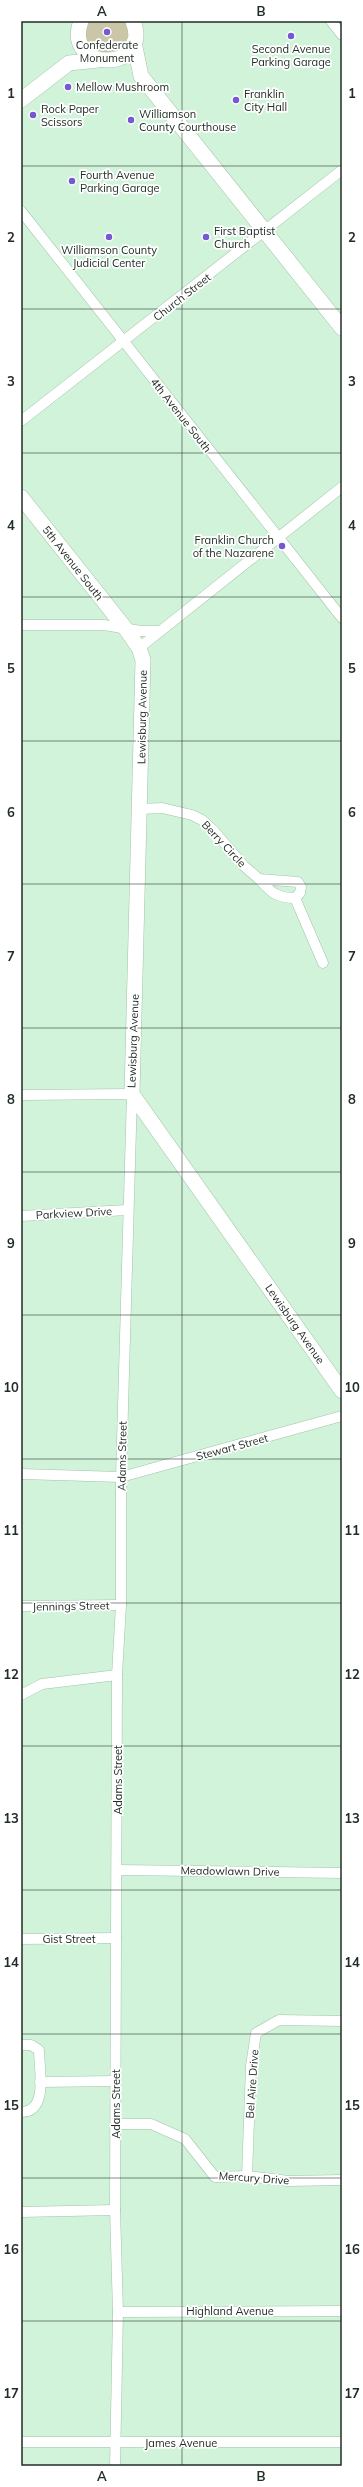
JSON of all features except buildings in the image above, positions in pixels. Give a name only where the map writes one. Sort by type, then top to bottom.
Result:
[{"type":"main road","points":[[21,100],[69,63],[79,37],[82,21]]},
{"type":"main road","points":[[69,63],[122,57],[130,51],[134,42],[136,23]]},
{"type":"main road","points":[[79,37],[87,52],[100,60],[125,67],[142,76],[342,328]]},
{"type":"main road","points":[[134,42],[142,76]]},
{"type":"main road","name":"5th Avenue South","points":[[21,497],[125,628]]},
{"type":"main road","name":"Lewisburg Avenue","points":[[125,628],[139,648],[144,667],[132,1094],[342,1391]]},
{"type":"street","points":[[331,21],[342,35]]},
{"type":"street","name":"Church Street","points":[[21,421],[266,231],[342,170]]},
{"type":"street","name":"4th Avenue South","points":[[21,211],[342,618]]},
{"type":"street","points":[[139,648],[342,487]]},
{"type":"street","points":[[21,625],[104,625],[160,631]]},
{"type":"street","name":"Berry Circle","points":[[140,809],[162,808],[202,820],[244,866],[272,892],[282,898],[295,898]]},
{"type":"street","points":[[259,879],[298,882],[302,887],[300,893],[295,898],[322,963]]},
{"type":"street","points":[[21,1095],[132,1094]]},
{"type":"street","name":"Adams Street","points":[[115,2466],[114,2443],[118,2312],[115,2210],[116,1938],[118,1870],[117,1675],[121,1605],[121,1477],[127,1210],[132,1094]]},
{"type":"street","name":"Parkview Drive","points":[[21,1216],[127,1210]]},
{"type":"street","name":"Stewart Street","points":[[21,1474],[121,1477],[342,1416]]},
{"type":"street","name":"Jennings Street","points":[[21,1606],[121,1605]]},
{"type":"street","points":[[21,1695],[42,1684],[117,1675]]},
{"type":"street","name":"Meadowlawn Drive","points":[[118,1870],[342,1873]]},
{"type":"street","name":"Gist Street","points":[[21,1939],[116,1938]]},
{"type":"street","name":"Bel Aire Drive","points":[[247,2176],[250,2066],[256,2033],[279,2020],[342,2021]]},
{"type":"street","points":[[21,2045],[32,2045],[39,2050],[40,2082],[39,2102],[35,2108],[28,2112],[21,2112]]},
{"type":"street","points":[[40,2082],[116,2081]]},
{"type":"street","name":"Mercury Drive","points":[[116,2124],[151,2124],[185,2139],[215,2177],[247,2176],[288,2181],[342,2180]]},
{"type":"street","points":[[21,2212],[115,2210]]},
{"type":"street","name":"Highland Avenue","points":[[118,2312],[342,2311]]},
{"type":"street","name":"James Avenue","points":[[21,2442],[342,2442]]},
{"type":"shaded area","points":[[87,21],[126,21],[129,29],[129,36],[126,42],[115,51],[108,53],[100,52],[93,49],[89,45],[84,36]]},
{"type":"place","name":"Confederate Monument","points":[[107,32]]},
{"type":"place","name":"Second Avenue Parking Garage","points":[[291,36]]},
{"type":"place","name":"Mellow Mushroom","points":[[68,87]]},
{"type":"place","name":"Franklin City Hall","points":[[236,100]]},
{"type":"place","name":"Rock Paper Scissors","points":[[33,115]]},
{"type":"place","name":"Williamson County Courthouse","points":[[131,120]]},
{"type":"place","name":"Fourth Avenue Parking Garage","points":[[72,181]]},
{"type":"place","name":"Williamson County Judicial Center","points":[[109,237]]},
{"type":"place","name":"First Baptist Church","points":[[206,237]]},
{"type":"place","name":"Franklin Church of the Nazarene","points":[[282,546]]}]
